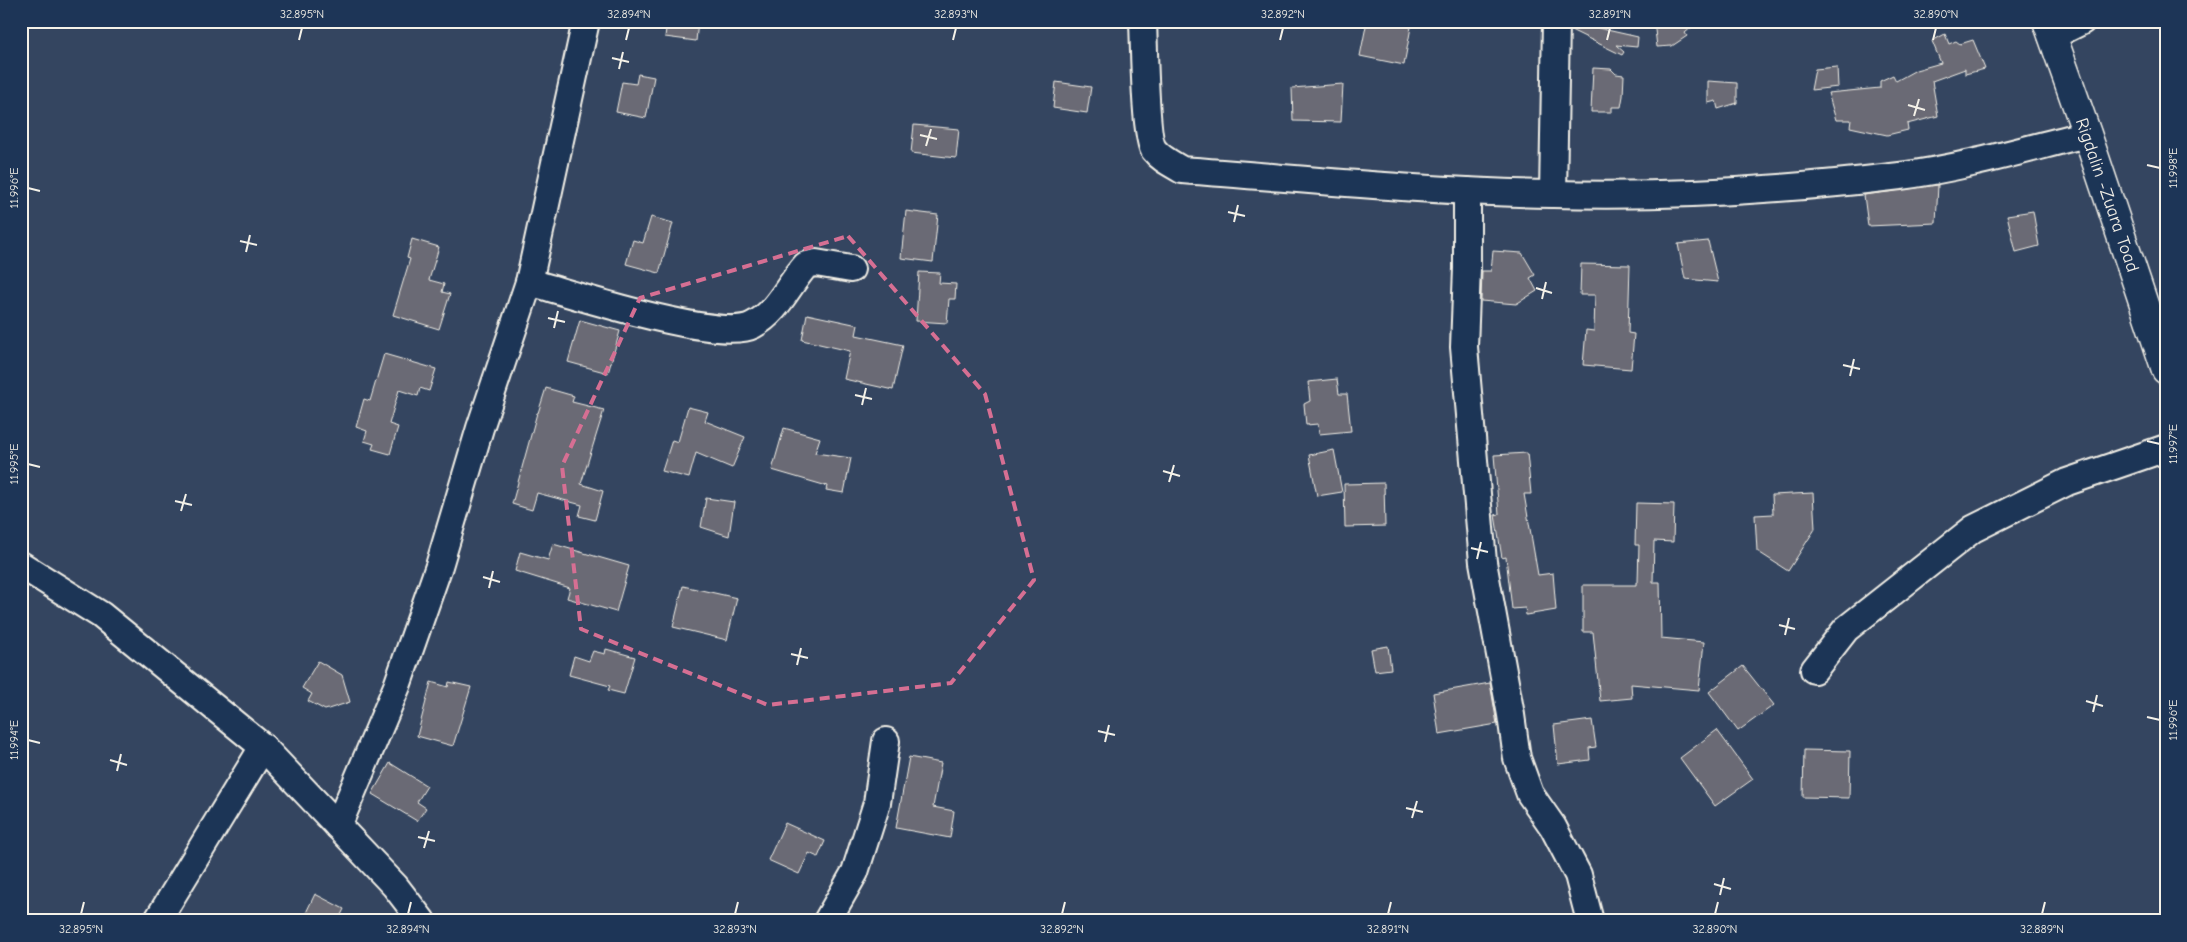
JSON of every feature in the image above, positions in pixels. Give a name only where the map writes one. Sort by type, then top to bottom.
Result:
[{"type":"main road","name":"Rigdalin -Zuara Toad","points":[[2050,28],[2088,134],[2166,370]]},
{"type":"street","points":[[338,826],[404,668],[439,566],[480,428],[529,282],[586,21]]},
{"type":"street","points":[[1143,21],[1148,126],[1153,148],[1166,161],[1182,170],[1467,191],[1553,194],[1686,194],[1808,186],[1893,177],[1969,162],[2088,134]]},
{"type":"street","points":[[1553,194],[1556,21]]},
{"type":"street","points":[[2050,28],[2082,21]]},
{"type":"street","points":[[1467,191],[1464,347],[1483,562],[1512,714],[1517,758],[1530,794],[1552,826],[1578,875],[1590,921]]},
{"type":"street","points":[[529,282],[693,326],[725,330],[752,326],[780,303],[806,265],[816,263],[851,269]]},
{"type":"street","points":[[1814,670],[1846,629],[1973,528],[2067,482],[2166,448]]},
{"type":"street","points":[[21,565],[101,615],[263,747],[395,886],[422,921]]},
{"type":"street","points":[[827,921],[855,872],[876,803],[886,741]]},
{"type":"street","points":[[157,921],[263,747]]},
{"type":"highlighted area","points":[[848,236],[985,394],[1034,580],[951,683],[768,705],[581,629],[562,466],[640,298]]},
{"type":"building","points":[[667,21],[698,21],[696,41],[665,37]]},
{"type":"building","points":[[1367,21],[1382,21],[1411,27],[1404,65],[1360,56]]},
{"type":"building","points":[[1587,21],[1591,21],[1598,28],[1638,37],[1637,47],[1616,45],[1624,52],[1622,55],[1571,30],[1571,22],[1585,25]]},
{"type":"building","points":[[1654,21],[1699,21],[1685,33],[1687,36],[1672,46],[1657,47]]},
{"type":"building","points":[[1945,34],[1949,44],[1956,41],[1960,44],[1973,40],[1985,69],[1965,74],[1965,69],[1932,81],[1938,116],[1907,124],[1908,130],[1887,135],[1850,127],[1851,120],[1836,120],[1828,93],[1880,88],[1880,81],[1893,75],[1896,81],[1916,70],[1941,63],[1932,41]]},
{"type":"building","points":[[1837,67],[1838,87],[1811,90],[1815,69]]},
{"type":"building","points":[[1593,68],[1611,69],[1616,74],[1624,75],[1621,107],[1612,107],[1612,112],[1591,112]]},
{"type":"building","points":[[638,74],[654,77],[646,118],[616,112],[622,82],[636,84]]},
{"type":"building","points":[[1708,81],[1737,83],[1737,103],[1718,109],[1716,101],[1708,103]]},
{"type":"building","points":[[1056,82],[1091,87],[1087,113],[1053,108]]},
{"type":"building","points":[[1343,84],[1341,122],[1293,121],[1292,88]]},
{"type":"building","points":[[914,125],[959,129],[956,158],[911,153]]},
{"type":"building","points":[[1938,185],[1936,223],[1868,226],[1864,195]]},
{"type":"building","points":[[906,211],[938,215],[933,262],[901,258]]},
{"type":"building","points":[[2033,211],[2039,246],[2016,252],[2007,215]]},
{"type":"building","points":[[651,217],[673,223],[659,273],[626,264],[633,240],[643,243]]},
{"type":"building","points":[[412,239],[439,247],[429,280],[444,284],[442,292],[450,294],[439,329],[393,315],[410,259],[407,258]]},
{"type":"building","points":[[1708,241],[1718,282],[1685,279],[1678,244]]},
{"type":"building","points":[[1493,251],[1522,253],[1535,275],[1530,278],[1537,291],[1516,304],[1481,301],[1482,271],[1491,271]]},
{"type":"building","points":[[1581,264],[1630,265],[1628,333],[1634,334],[1631,369],[1583,365],[1586,330],[1594,331],[1595,295],[1580,295]]},
{"type":"building","points":[[919,272],[940,273],[939,283],[956,284],[955,299],[949,299],[947,323],[916,321]]},
{"type":"building","points":[[807,314],[858,325],[856,335],[903,345],[893,390],[844,379],[850,351],[802,340]]},
{"type":"building","points":[[580,320],[620,331],[608,373],[568,362]]},
{"type":"building","points":[[384,354],[436,369],[429,391],[420,388],[418,396],[399,390],[389,424],[398,427],[390,454],[372,449],[374,444],[364,441],[367,431],[356,427],[364,399],[370,401]]},
{"type":"building","points":[[1337,379],[1339,394],[1347,394],[1351,431],[1319,434],[1318,424],[1306,425],[1304,404],[1310,401],[1308,382]]},
{"type":"building","points":[[546,388],[574,396],[572,402],[604,410],[581,484],[603,491],[595,520],[579,516],[582,505],[537,493],[532,510],[512,504],[537,413]]},
{"type":"building","points":[[688,407],[708,412],[705,421],[745,437],[732,468],[696,453],[689,478],[662,471],[672,440],[678,442]]},
{"type":"building","points":[[784,428],[820,438],[815,453],[851,458],[844,493],[826,490],[827,486],[772,470]]},
{"type":"building","points":[[1334,450],[1342,492],[1317,496],[1309,455]]},
{"type":"building","points":[[1527,453],[1531,494],[1524,494],[1538,575],[1553,573],[1556,610],[1526,615],[1525,608],[1512,609],[1506,557],[1502,558],[1495,515],[1499,514],[1494,455]]},
{"type":"building","points":[[1384,483],[1385,526],[1345,527],[1344,484]]},
{"type":"building","points":[[1813,493],[1815,529],[1788,571],[1757,551],[1755,515],[1773,514],[1772,495]]},
{"type":"building","points":[[706,498],[734,502],[729,536],[701,527]]},
{"type":"building","points":[[1636,503],[1674,504],[1673,542],[1654,541],[1653,582],[1660,582],[1661,638],[1704,642],[1699,690],[1631,684],[1632,698],[1600,701],[1593,632],[1583,632],[1583,585],[1636,585],[1636,582],[1638,582],[1639,545],[1635,545]]},
{"type":"building","points":[[553,544],[629,566],[616,612],[567,598],[570,588],[515,571],[520,552],[548,560]]},
{"type":"building","points":[[683,586],[737,598],[727,640],[673,627]]},
{"type":"building","points":[[1388,646],[1391,669],[1375,671],[1371,649]]},
{"type":"building","points":[[606,649],[635,657],[624,694],[608,690],[610,686],[569,675],[574,656],[589,661],[593,651],[605,654]]},
{"type":"building","points":[[318,661],[342,675],[350,702],[325,710],[308,701],[312,694],[302,688]]},
{"type":"building","points":[[1743,666],[1774,705],[1738,731],[1709,692]]},
{"type":"building","points":[[431,682],[448,687],[449,682],[471,687],[453,746],[417,736]]},
{"type":"building","points":[[1490,683],[1497,724],[1439,734],[1433,693]]},
{"type":"building","points":[[1592,720],[1596,747],[1589,748],[1590,760],[1558,764],[1554,725]]},
{"type":"building","points":[[1717,730],[1753,779],[1715,806],[1680,758]]},
{"type":"building","points":[[1804,750],[1850,751],[1849,798],[1803,797]]},
{"type":"building","points":[[909,757],[941,763],[933,807],[954,811],[950,838],[896,828]]},
{"type":"building","points":[[390,763],[427,786],[417,802],[426,808],[417,821],[372,794]]},
{"type":"building","points":[[785,823],[825,841],[818,857],[809,853],[799,874],[768,860]]},
{"type":"building","points":[[315,894],[344,909],[338,921],[302,921]]}]
